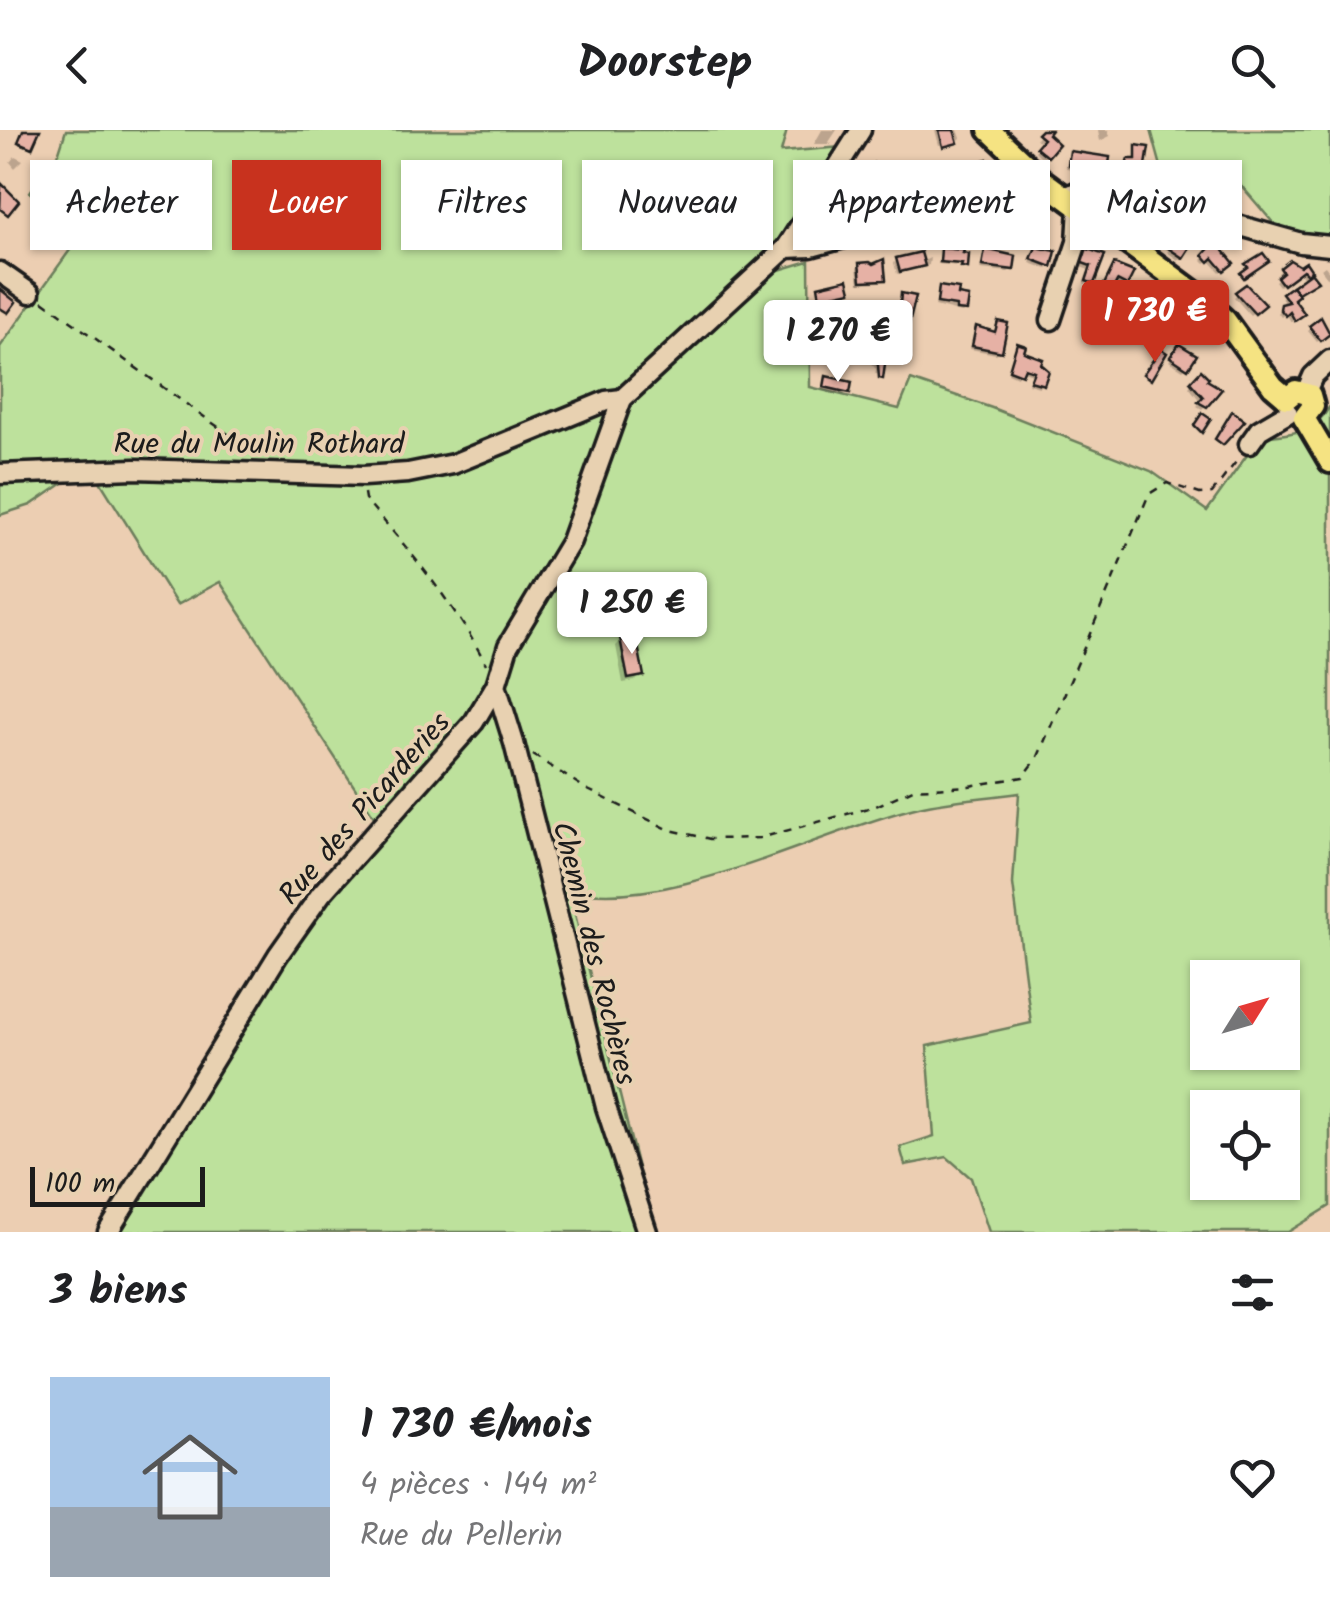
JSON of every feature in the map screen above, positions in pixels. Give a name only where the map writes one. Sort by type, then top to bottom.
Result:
[{"type":"main road","points":[[990,130],[1021,160]]},
{"type":"main road","points":[[1137,250],[1225,320],[1273,386],[1296,405],[1330,462]]},
{"type":"street","name":"Rue du Moulin Rothard","points":[[0,474],[135,469],[408,474],[453,464],[606,401],[622,399],[786,248],[862,130]]},
{"type":"street","points":[[1242,226],[1301,243],[1330,246]]},
{"type":"street","points":[[786,248],[793,247]]},
{"type":"street","points":[[1051,320],[1074,250]]},
{"type":"street","points":[[0,272],[30,293]]},
{"type":"street","points":[[1249,444],[1259,430],[1296,405],[1313,376],[1330,360]]},
{"type":"street","name":"Rue des Picarderies","points":[[108,1232],[278,955],[321,894],[474,722],[496,685],[508,646],[570,541],[622,399]]},
{"type":"street","name":"Chemin des Rochères","points":[[496,685],[514,742],[606,1107],[646,1232]]},
{"type":"path","points":[[30,293],[271,465],[292,473]]},
{"type":"path","points":[[514,742],[588,790],[670,830],[710,839],[760,838],[876,806],[913,789],[969,786],[1023,777],[1037,759],[1148,494],[1167,483],[1200,494],[1212,492],[1249,444]]},
{"type":"path","points":[[362,476],[365,499],[416,558],[464,623],[496,685]]},
{"type":"green space","points":[[66,130],[787,130],[781,152],[843,147],[835,160],[793,160],[793,224],[773,249],[773,160],[582,160],[582,250],[772,250],[768,255],[779,270],[809,261],[810,387],[899,409],[911,380],[1151,471],[1207,511],[1260,437],[1309,427],[1330,406],[1330,1206],[1288,1232],[989,1232],[971,1178],[947,1157],[905,1165],[900,1147],[934,1136],[927,1046],[1031,1023],[1013,884],[1019,793],[919,807],[744,866],[652,890],[609,894],[569,890],[639,1172],[658,1232],[97,1232],[264,960],[323,879],[376,820],[220,582],[177,605],[98,478],[72,477],[31,505],[0,515],[0,347],[70,250],[212,250],[212,160],[53,160]]},
{"type":"green space","points":[[1151,130],[1330,130],[1330,241],[1282,233],[1242,186],[1242,160],[1159,160]]},
{"type":"building","points":[[23,130],[40,130],[32,148],[18,142]]},
{"type":"building","points":[[939,130],[954,130],[958,143],[943,147]]},
{"type":"building","points":[[1051,130],[1048,134],[1059,144],[1048,157],[1036,147],[1043,139],[1037,134]]},
{"type":"building","points":[[1136,145],[1149,147],[1147,160],[1128,160],[1136,159]]},
{"type":"building","points":[[1070,151],[1110,157],[1070,160],[1068,165]]},
{"type":"building","points":[[1,183],[19,201],[8,215],[0,209]]},
{"type":"building","points":[[941,250],[964,250],[969,254],[968,268],[940,262]]},
{"type":"building","points":[[985,250],[1016,256],[1014,270],[982,266]]},
{"type":"building","points":[[1035,250],[1056,251],[1052,267],[1031,259]]},
{"type":"building","points":[[1078,250],[1105,255],[1094,284],[1086,281],[1091,266],[1074,260]]},
{"type":"building","points":[[1171,250],[1188,250],[1183,258]]},
{"type":"building","points":[[1208,250],[1223,250],[1234,263],[1224,271],[1213,258],[1209,262],[1203,255]]},
{"type":"building","points":[[921,252],[925,266],[900,272],[896,258]]},
{"type":"building","points":[[1263,253],[1269,261],[1244,278],[1240,273],[1248,267],[1245,264]]},
{"type":"building","points":[[884,259],[886,280],[861,281],[859,263],[873,264]]},
{"type":"building","points":[[1290,260],[1300,266],[1306,262],[1312,271],[1307,274],[1303,270],[1283,285],[1277,277],[1283,272],[1280,268]]},
{"type":"building","points":[[1114,264],[1134,272],[1127,286],[1117,281],[1108,299],[1099,295]]},
{"type":"building","points":[[1311,272],[1318,281],[1298,293],[1292,286]]},
{"type":"building","points":[[848,279],[851,291],[820,298],[818,286]]},
{"type":"building","points":[[1246,284],[1266,305],[1255,314],[1235,292]]},
{"type":"building","points":[[939,286],[959,289],[958,295],[969,297],[967,311],[937,303]]},
{"type":"building","points":[[1292,286],[1299,295],[1294,299],[1305,314],[1295,321],[1290,312],[1286,316],[1280,309],[1281,304],[1289,302],[1282,293]]},
{"type":"building","points":[[0,289],[16,302],[8,313],[0,308]]},
{"type":"building","points":[[901,293],[916,296],[908,328],[902,327],[899,317]]},
{"type":"building","points":[[1127,295],[1151,308],[1144,322],[1120,308]]},
{"type":"building","points":[[1168,307],[1188,321],[1179,334],[1159,321]]},
{"type":"building","points":[[1321,317],[1330,334],[1321,341],[1309,326]]},
{"type":"building","points":[[998,321],[1008,323],[1002,352],[972,346],[976,326],[995,332]]},
{"type":"building","points":[[878,323],[888,323],[887,350],[881,352],[886,358],[883,379],[868,354],[874,345],[867,342],[868,335],[877,335]]},
{"type":"building","points":[[1017,343],[1026,346],[1024,352],[1043,359],[1041,364],[1049,371],[1044,385],[1030,381],[1034,371],[1025,368],[1022,375],[1009,370]]},
{"type":"building","points":[[1179,344],[1197,355],[1188,369],[1170,357]]},
{"type":"building","points":[[1161,349],[1167,353],[1151,380],[1143,374]]},
{"type":"building","points":[[1201,370],[1207,380],[1222,389],[1207,407],[1198,402],[1203,397],[1190,382]]},
{"type":"building","points":[[826,376],[852,382],[850,393],[824,387]]},
{"type":"building","points":[[1232,411],[1245,421],[1223,445],[1215,439]]},
{"type":"building","points":[[1202,413],[1211,419],[1202,433],[1194,425]]},
{"type":"building","points":[[636,635],[644,676],[628,679],[620,638]]}]
